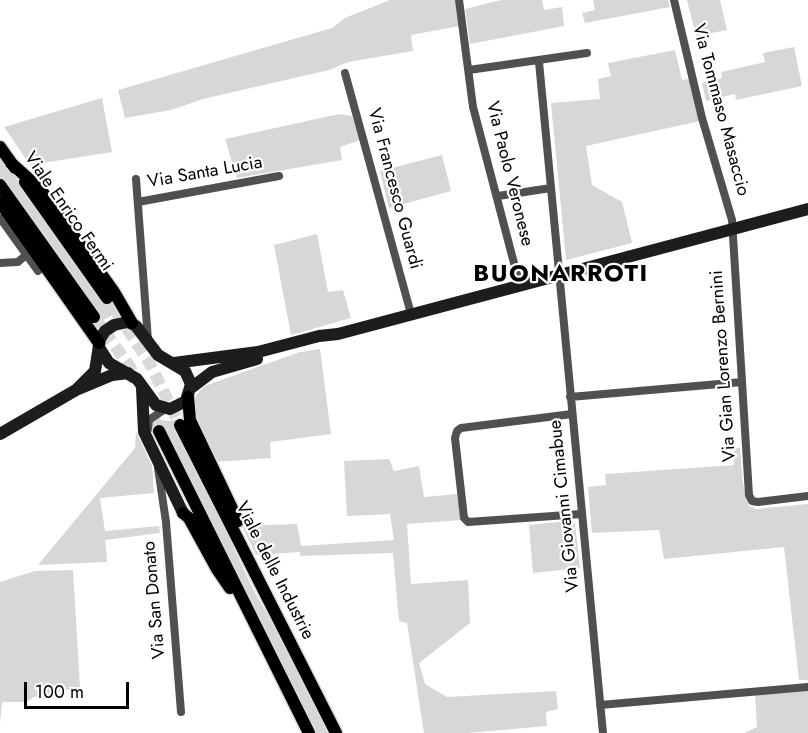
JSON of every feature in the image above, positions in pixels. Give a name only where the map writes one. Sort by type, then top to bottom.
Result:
[{"type":"main road","name":"Viale Enrico Fermi","points":[[0,147],[107,298]]},
{"type":"main road","points":[[11,163],[41,190],[114,292],[133,324]]},
{"type":"main road","points":[[0,185],[94,317]]},
{"type":"main road","points":[[0,202],[42,269],[100,346]]},
{"type":"main road","points":[[189,393],[190,420],[273,597],[277,616]]},
{"type":"main road","name":"Viale delle Industrie","points":[[180,425],[336,733]]},
{"type":"main road","points":[[153,428],[309,733]]},
{"type":"main road","points":[[183,513],[189,518],[217,569],[252,618]]},
{"type":"street","name":"Via Paolo Veronese","points":[[459,0],[476,118],[520,286]]},
{"type":"street","name":"Via Tommaso Masaccio","points":[[674,0],[702,118],[732,228]]},
{"type":"street","points":[[469,70],[539,62],[587,53]]},
{"type":"street","name":"Via Giovanni Cimabue","points":[[539,62],[580,514],[603,733]]},
{"type":"street","name":"Via Francesco Guardi","points":[[345,73],[411,314]]},
{"type":"street","name":"Via Santa Lucia","points":[[138,202],[279,176]]},
{"type":"street","name":"Via Santa Lucia","points":[[136,179],[148,344]]},
{"type":"street","points":[[498,196],[551,188]]},
{"type":"street","points":[[174,363],[258,352],[319,336],[338,334],[808,208]]},
{"type":"street","points":[[0,218],[26,255],[42,269]]},
{"type":"street","name":"Via Gian Lorenzo Bernini","points":[[732,228],[752,501],[808,496]]},
{"type":"street","points":[[0,263],[18,262],[26,255]]},
{"type":"street","points":[[76,390],[95,371],[103,333],[110,327],[133,324],[141,319],[144,310]]},
{"type":"street","points":[[133,324],[158,356],[174,363],[188,375],[189,393]]},
{"type":"street","points":[[183,513],[184,504],[149,420],[165,409],[182,405],[189,393],[212,372],[321,342],[338,334]]},
{"type":"street","points":[[100,346],[109,363],[128,373],[141,384],[152,402],[165,409]]},
{"type":"street","points":[[0,434],[24,418],[76,390],[112,375],[128,373]]},
{"type":"street","points":[[570,397],[742,382]]},
{"type":"street","points":[[141,384],[142,426],[183,513]]},
{"type":"street","points":[[572,414],[457,430],[464,518],[468,522],[580,514]]},
{"type":"street","name":"Via San Donato","points":[[156,459],[166,522],[181,712]]},
{"type":"street","name":"Via San Donato","points":[[166,522],[183,513]]},
{"type":"street","points":[[600,705],[808,687]]},
{"type":"shaded area","points":[[390,0],[456,0],[460,26],[411,35],[413,51],[348,62],[329,70],[203,99],[171,110],[125,118],[118,90],[332,28],[345,18]]},
{"type":"shaded area","points":[[501,0],[542,0],[544,10],[562,7],[564,26],[470,44],[465,9]]},
{"type":"shaded area","points":[[593,0],[668,0],[670,7],[585,23],[582,13],[595,10]]},
{"type":"shaded area","points":[[687,0],[720,0],[727,30],[696,36]]},
{"type":"shaded area","points":[[794,47],[802,86],[736,100],[735,94],[706,101],[702,83],[722,78],[721,72],[765,62],[763,53]]},
{"type":"shaded area","points":[[675,50],[682,80],[689,79],[700,121],[586,146],[592,185],[622,202],[632,243],[566,260],[551,103],[600,99],[598,79],[611,76],[608,63]]},
{"type":"shaded area","points":[[102,98],[112,152],[30,165],[4,127]]},
{"type":"shaded area","points":[[339,114],[352,116],[360,140],[340,147],[342,160],[237,178],[225,139]]},
{"type":"shaded area","points":[[0,155],[104,303],[114,296],[121,311],[93,325],[91,322],[100,315],[0,178]]},
{"type":"shaded area","points":[[442,155],[451,191],[389,208],[380,171]]},
{"type":"shaded area","points":[[317,234],[328,292],[343,290],[351,318],[291,335],[274,245]]},
{"type":"shaded area","points":[[320,349],[331,434],[270,442],[271,458],[215,462],[195,421],[194,402],[197,394],[205,386],[235,375],[300,352]]},
{"type":"shaded area","points":[[186,418],[176,426],[253,589],[278,633],[328,733],[315,733],[162,427],[151,432],[155,419],[169,421]]},
{"type":"shaded area","points":[[136,431],[152,466],[154,493],[100,498],[105,531],[159,526],[160,533],[105,540],[107,562],[38,565],[135,448]]},
{"type":"shaded area","points":[[740,447],[743,484],[749,506],[756,509],[808,504],[808,680],[799,680],[784,547],[664,559],[659,530],[592,533],[588,487],[606,485],[605,474],[734,465],[734,449]]},
{"type":"shaded area","points":[[389,459],[394,471],[419,466],[424,497],[457,494],[461,520],[407,524],[411,584],[468,580],[470,623],[419,663],[425,684],[447,697],[556,691],[558,709],[546,712],[547,726],[468,733],[424,733],[407,623],[399,621],[393,553],[300,556],[300,552],[256,555],[242,526],[297,524],[301,546],[394,540],[390,514],[347,516],[344,461]]},
{"type":"shaded area","points":[[568,521],[575,524],[580,568],[533,573],[529,525]]},
{"type":"shaded area","points":[[73,570],[80,687],[34,697],[26,702],[2,702],[0,723],[0,582],[35,571]]},
{"type":"shaded area","points":[[808,691],[808,733],[744,733],[757,727],[755,695]]},
{"type":"tunnel","points":[[107,298],[149,362],[180,425]]},
{"type":"tunnel","points":[[94,317],[130,367],[136,381]]},
{"type":"tunnel","points":[[143,397],[159,431]]},
{"type":"district","name":"BUONARROTI","points":[[561,275]]}]
